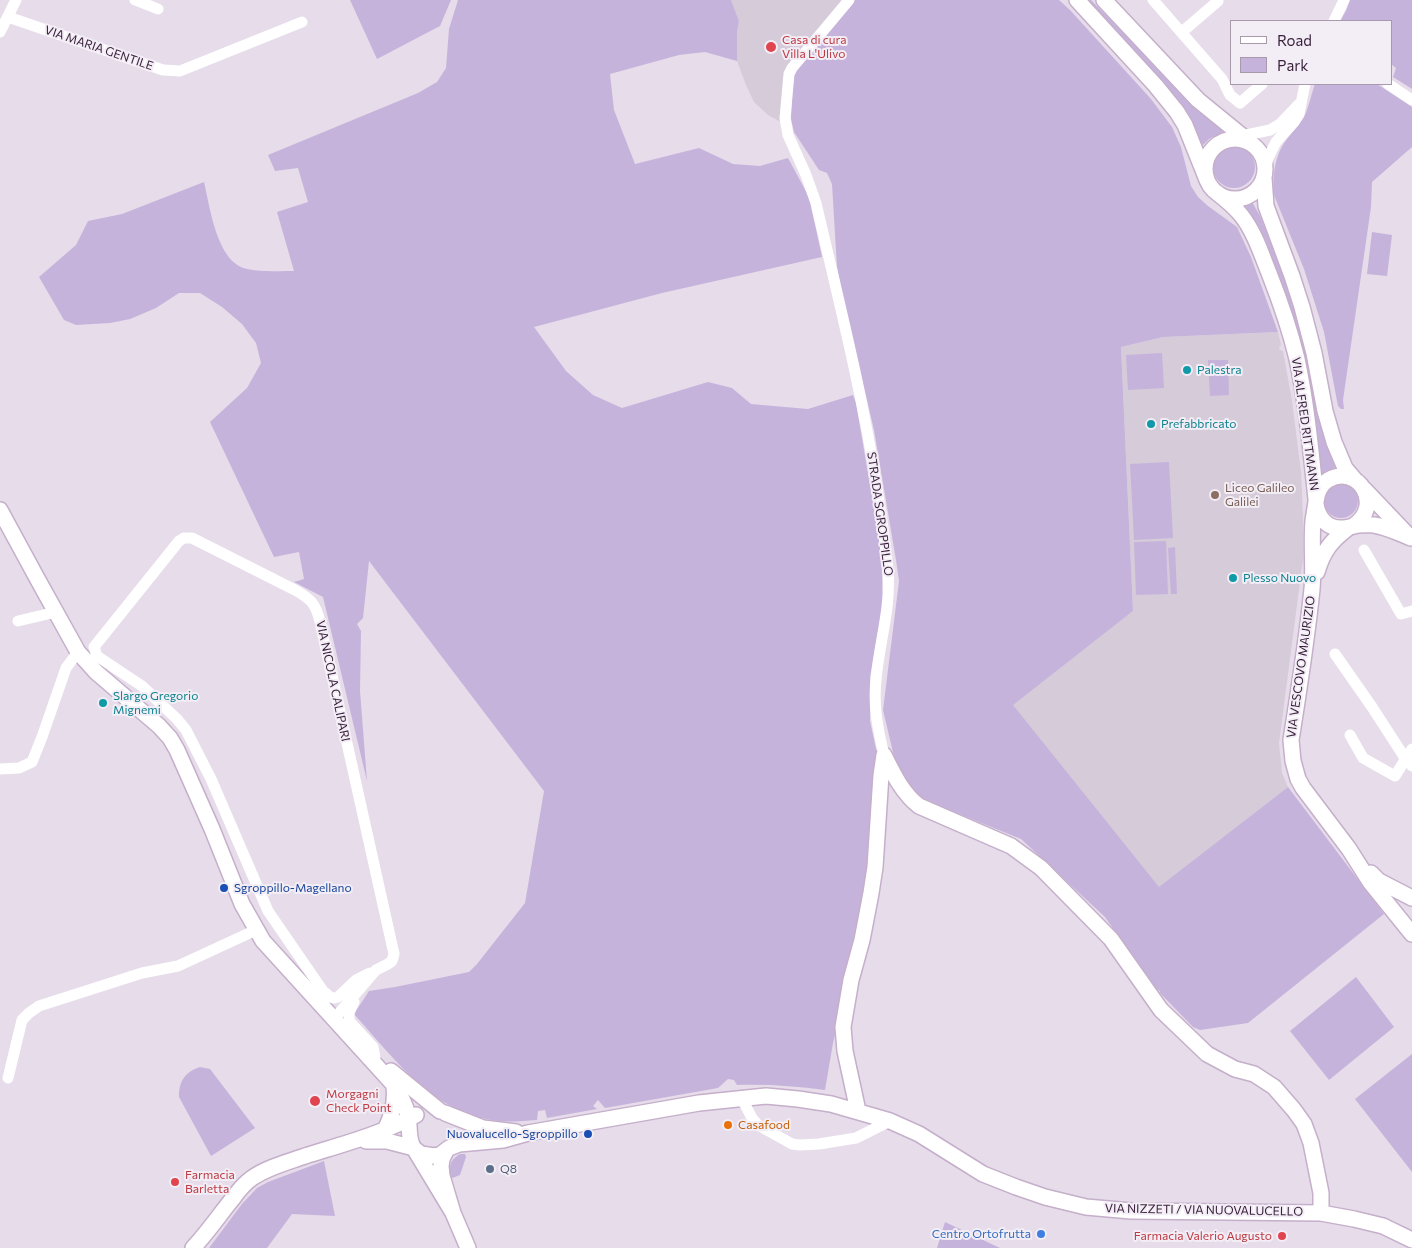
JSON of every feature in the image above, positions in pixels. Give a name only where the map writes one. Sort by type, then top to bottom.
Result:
[{"type":"main road","points":[[1076,0],[1156,86],[1177,112],[1185,125],[1211,186]]},
{"type":"main road","points":[[1104,0],[1198,100],[1243,139],[1259,150],[1263,156],[1264,174],[1260,186],[1247,196],[1231,199],[1223,196],[1211,186],[1205,172],[1205,164],[1207,156],[1217,144],[1224,140],[1243,139]]},
{"type":"main road","name":"VIA ALFRED RITTMANN","points":[[1264,174],[1266,206],[1302,307],[1314,353],[1325,412],[1334,442],[1345,468],[1411,538]]},
{"type":"main road","name":"VIA ALFRED RITTMANN","points":[[1211,186],[1242,216],[1250,229],[1281,303],[1301,380],[1316,501]]},
{"type":"main road","points":[[1344,476],[1360,485],[1368,502],[1367,510],[1359,522],[1337,536],[1324,552],[1312,588],[1313,521],[1316,501],[1321,487],[1331,479],[1344,476]]},
{"type":"main road","points":[[1316,501],[1319,516],[1328,525],[1335,528],[1365,525],[1386,528],[1411,538]]},
{"type":"main road","points":[[0,510],[56,612],[88,657],[170,738],[184,764],[242,904],[263,942],[319,995],[334,1020],[394,1085],[412,1120],[409,1139],[453,1213]]},
{"type":"main road","name":"VIA VESCOVO MAURIZIO","points":[[1312,588],[1291,751],[1295,770],[1303,788],[1349,849]]},
{"type":"main road","points":[[858,1111],[845,1051],[843,1027],[871,894],[884,755]]},
{"type":"main road","name":"STRADA SGROPPILLO","points":[[884,755],[893,774],[906,793],[919,806],[1011,846],[1041,868],[1110,939],[1161,1010],[1207,1054],[1235,1069],[1254,1074],[1274,1087],[1304,1124],[1311,1143],[1321,1193],[1321,1213]]},
{"type":"main road","points":[[1349,849],[1379,881],[1412,898]]},
{"type":"main road","points":[[1349,849],[1370,882],[1412,934]]},
{"type":"main road","points":[[358,1046],[375,1057],[403,1082],[443,1112],[453,1123],[455,1128],[454,1139],[442,1158],[442,1176],[453,1213],[468,1248]]},
{"type":"main road","points":[[385,1130],[394,1108],[394,1085]]},
{"type":"main road","name":"VIA NIZZETI / VIA NUOVALUCELLO","points":[[742,1099],[766,1096],[832,1104],[890,1121],[919,1134],[983,1174],[1045,1197],[1086,1207],[1131,1211],[1321,1213],[1383,1226],[1412,1240]]},
{"type":"main road","points":[[350,1143],[376,1140],[387,1141],[415,1149],[421,1154],[434,1156],[459,1144],[503,1140],[528,1133],[684,1105],[742,1099]]},
{"type":"main road","points":[[193,1248],[242,1186],[252,1178],[264,1171],[288,1162],[350,1143],[412,1120],[427,1110],[443,1112],[483,1128],[528,1133]]},
{"type":"street","points":[[0,32],[16,0]]},
{"type":"street","points":[[135,0],[158,9]]},
{"type":"street","name":"STRADA SGROPPILLO","points":[[849,0],[792,68],[789,74],[785,118],[788,135],[816,203],[860,392],[887,551],[888,598],[875,696],[876,720],[884,755]]},
{"type":"street","points":[[1153,0],[1222,79],[1230,95],[1240,103],[1261,85]]},
{"type":"street","points":[[1334,20],[1344,0]]},
{"type":"street","points":[[1182,32],[1218,1]]},
{"type":"street","name":"VIA MARIA GENTILE","points":[[8,17],[163,70],[180,71],[302,22]]},
{"type":"street","points":[[1264,174],[1268,158],[1276,142],[1299,114],[1305,85]]},
{"type":"street","points":[[1390,85],[1412,100]]},
{"type":"street","points":[[1243,139],[1270,130],[1280,124],[1301,102]]},
{"type":"street","name":"VIA NICOLA CALIPARI","points":[[88,657],[179,541],[184,538],[192,538],[295,590],[306,596],[316,606],[394,954],[392,961],[376,970],[360,989]]},
{"type":"street","points":[[1364,550],[1402,614],[1412,611]]},
{"type":"street","points":[[18,621],[56,612]]},
{"type":"street","points":[[1335,654],[1408,762]]},
{"type":"street","points":[[0,769],[19,768],[32,762],[66,668],[88,657],[142,686],[186,730],[211,779],[268,911],[319,995],[334,999],[356,980],[376,970]]},
{"type":"street","points":[[1350,734],[1363,758],[1395,776],[1408,762],[1412,749]]},
{"type":"street","points":[[8,1078],[22,1020],[39,1006],[142,973],[178,966],[256,930]]},
{"type":"street","points":[[334,1020],[360,989]]},
{"type":"street","points":[[360,989],[348,1018],[373,1047],[375,1057]]},
{"type":"street","points":[[742,1099],[758,1126],[792,1144],[819,1144],[856,1138],[890,1121]]},
{"type":"shaded area","name":"Casa di cura Villa L'Ulivo","points":[[731,0],[844,0],[781,122],[768,115],[754,102],[746,85],[737,61],[739,21]]},
{"type":"shaded area","points":[[1278,332],[1281,345],[1279,348],[1283,351],[1292,401],[1301,472],[1303,518],[1303,559],[1279,743],[1282,773],[1288,787],[1159,888],[1012,705],[1133,611],[1121,347],[1163,337]]},
{"type":"green space","points":[[350,0],[451,0],[440,26],[377,59]]},
{"type":"green space","points":[[458,0],[731,0],[739,21],[737,61],[705,52],[679,55],[610,74],[614,110],[635,164],[699,148],[733,164],[760,166],[788,158],[809,197],[822,257],[662,293],[534,327],[566,371],[593,395],[622,408],[708,382],[732,388],[751,404],[808,409],[853,395],[856,403],[881,550],[883,604],[870,677],[870,721],[878,758],[863,921],[833,1043],[825,1090],[803,1087],[737,1085],[734,1080],[728,1079],[718,1088],[605,1108],[598,1100],[593,1106],[597,1109],[547,1118],[545,1110],[538,1111],[537,1120],[514,1122],[491,1120],[469,1114],[449,1105],[431,1093],[398,1064],[354,1014],[369,991],[469,972],[477,964],[525,903],[544,791],[369,561],[363,618],[357,624],[361,631],[360,691],[367,781],[323,597],[294,582],[304,579],[299,552],[274,557],[210,422],[247,388],[261,363],[256,343],[242,324],[222,307],[200,293],[179,293],[156,308],[130,319],[110,323],[76,325],[64,320],[39,277],[76,245],[88,221],[122,214],[204,182],[216,233],[228,256],[237,265],[247,269],[264,271],[294,271],[277,212],[308,202],[298,168],[275,171],[268,155],[418,93],[437,82],[446,68],[449,29]]},
{"type":"green space","points":[[854,0],[1059,0],[1151,99],[1172,127],[1181,147],[1191,186],[1198,197],[1208,206],[1237,227],[1251,257],[1278,332],[1163,337],[1121,347],[1133,611],[1013,705],[1159,887],[1288,787],[1384,914],[1248,1023],[1200,1030],[1193,1027],[1159,990],[1157,991],[1105,917],[1021,839],[917,797],[896,765],[883,710],[899,581],[896,560],[874,430],[837,267],[832,184],[827,173],[819,170],[794,132],[791,119],[795,69]]},
{"type":"green space","points":[[1084,0],[1091,0],[1223,132],[1209,139],[1202,146],[1193,127]]},
{"type":"green space","points":[[1350,0],[1412,0],[1412,89],[1393,77],[1396,68],[1392,65],[1392,20],[1341,20]]},
{"type":"green space","points":[[1315,85],[1379,85],[1412,107],[1412,147],[1372,182],[1371,207],[1343,400],[1344,409],[1338,406],[1324,332],[1304,269],[1274,195],[1274,173],[1277,159],[1283,145],[1304,117]]},
{"type":"green space","points":[[1238,146],[1246,149],[1252,155],[1255,167],[1252,179],[1246,185],[1230,188],[1222,185],[1216,179],[1213,163],[1216,155],[1222,149]]},
{"type":"green space","points":[[1251,200],[1260,216],[1293,303],[1306,350],[1321,426],[1336,467],[1321,474],[1308,385],[1297,330],[1285,292],[1262,235],[1253,217],[1244,205],[1244,203]]},
{"type":"green space","points":[[1372,232],[1392,235],[1387,276],[1367,274]]},
{"type":"green space","points":[[1162,353],[1164,388],[1128,390],[1126,355]]},
{"type":"green space","points":[[1208,360],[1228,360],[1229,395],[1210,396]]},
{"type":"green space","points":[[1169,462],[1173,538],[1134,540],[1130,464]]},
{"type":"green space","points":[[1341,484],[1348,485],[1353,489],[1357,494],[1357,508],[1353,513],[1348,517],[1341,518],[1334,517],[1329,513],[1325,508],[1324,501],[1325,494],[1329,489],[1334,485]]},
{"type":"green space","points":[[1166,541],[1168,594],[1136,595],[1134,542]]},
{"type":"green space","points":[[1175,547],[1177,594],[1171,594],[1168,548]]},
{"type":"green space","points":[[1356,977],[1394,1027],[1329,1080],[1290,1031]]},
{"type":"green space","points":[[1412,1054],[1412,1172],[1355,1099]]},
{"type":"green space","points":[[200,1067],[210,1069],[255,1128],[211,1156],[179,1097],[180,1086],[184,1078],[187,1074]]},
{"type":"green space","points":[[460,1154],[465,1154],[466,1157],[460,1175],[450,1179],[450,1164]]},
{"type":"green space","points":[[324,1161],[335,1216],[292,1214],[267,1248],[209,1248],[242,1204],[257,1188]]},
{"type":"green space","points":[[945,1222],[1000,1248],[937,1248]]},
{"type":"place","name":"Casa di cura Villa L'Ulivo","points":[[771,47]]},
{"type":"place","name":"Palestra","points":[[1187,370]]},
{"type":"place","name":"Prefabbricato","points":[[1151,424]]},
{"type":"place","name":"Liceo Galileo Galilei","points":[[1215,495]]},
{"type":"place","name":"Plesso Nuovo","points":[[1233,578]]},
{"type":"place","name":"Slargo Gregorio Mignemi","points":[[103,703]]},
{"type":"place","name":"Sgroppillo-Magellano","points":[[224,888]]},
{"type":"place","name":"Morgagni Check Point","points":[[315,1101]]},
{"type":"place","name":"Casafood","points":[[728,1125]]},
{"type":"place","name":"Nuovalucello-Sgroppillo","points":[[588,1134]]},
{"type":"place","name":"Q8","points":[[490,1169]]},
{"type":"place","name":"Farmacia Barletta","points":[[175,1182]]},
{"type":"place","name":"Centro Ortofrutta","points":[[1041,1234]]},
{"type":"place","name":"Farmacia Valerio Augusto","points":[[1282,1236]]}]
